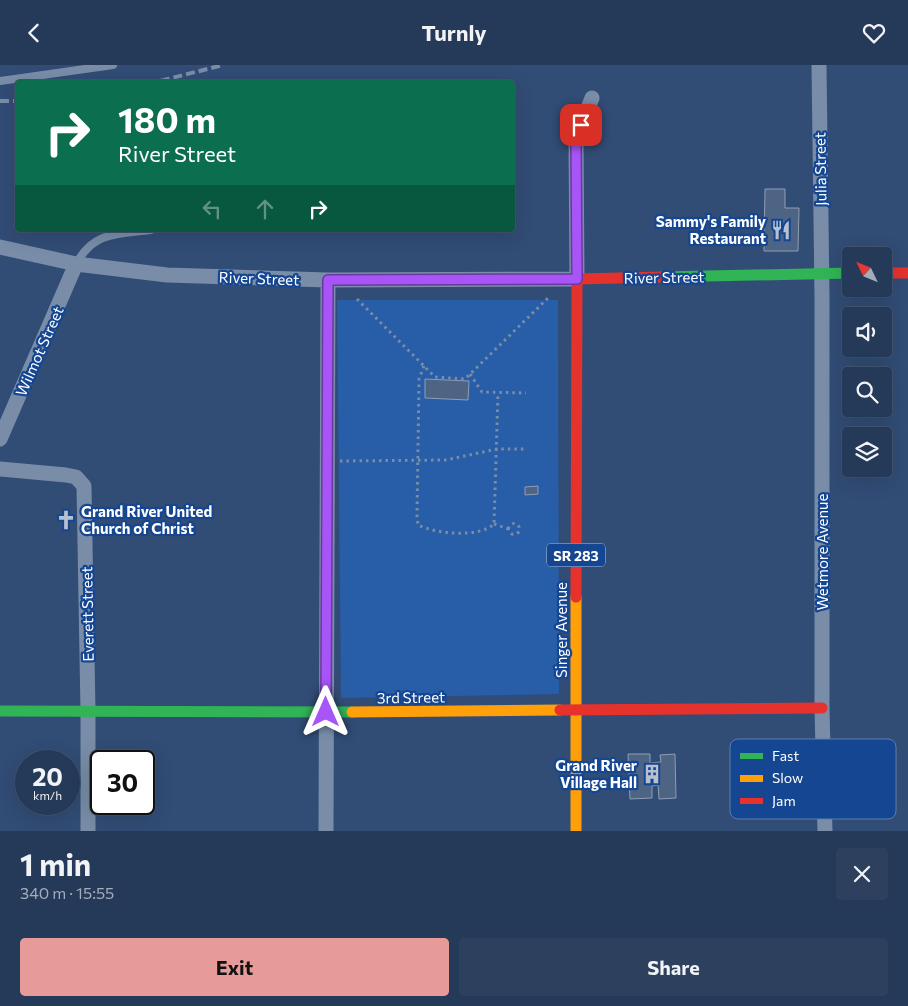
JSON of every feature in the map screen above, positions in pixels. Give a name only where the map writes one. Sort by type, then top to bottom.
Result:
[{"type":"main road","name":"River Street","points":[[577,279],[842,273]]},
{"type":"main road","points":[[892,273],[908,273]]},
{"type":"main road","name":"Singer Avenue","points":[[576,831],[577,279]]},
{"type":"main road","name":"3rd Street","points":[[0,711],[326,712],[822,708]]},
{"type":"street","name":"Julia Street","points":[[819,65],[821,273]]},
{"type":"street","points":[[577,279],[576,139],[592,99]]},
{"type":"street","name":"River Street","points":[[0,247],[76,264],[167,275],[328,280],[577,279]]},
{"type":"street","name":"Wilmot Street","points":[[0,439],[76,264]]},
{"type":"street","name":"Wetmore Avenue","points":[[821,273],[823,739]]},
{"type":"street","points":[[326,831],[328,280]]},
{"type":"street","name":"Everett Street","points":[[0,469],[66,475],[76,477],[84,485],[88,831]]},
{"type":"lane","points":[[0,81],[113,65]]},
{"type":"lane","points":[[76,264],[88,246],[99,239],[135,232]]},
{"type":"path","points":[[357,299],[435,377],[465,379],[548,297]]},
{"type":"path","points":[[424,366],[419,379],[418,525],[428,530],[449,533],[483,531],[494,524]]},
{"type":"path","points":[[470,374],[482,392],[526,393]]},
{"type":"path","points":[[494,524],[498,393]]},
{"type":"path","points":[[327,461],[453,459],[497,449],[525,449]]},
{"type":"path","points":[[494,524],[509,529]]},
{"type":"shaded area","points":[[337,300],[558,300],[559,694],[341,698]]},
{"type":"building","name":"Sammy's Family Restaurant","points":[[765,189],[785,189],[785,208],[799,208],[798,251],[764,251]]},
{"type":"building","points":[[425,379],[469,381],[468,400],[425,398]]},
{"type":"building","points":[[538,486],[538,494],[525,495],[525,487]]},
{"type":"building","name":"Grand River Village Hall","points":[[628,754],[650,754],[650,763],[661,762],[660,755],[675,754],[676,798],[659,799],[658,785],[652,786],[652,798],[630,799]]},
{"type":"railway","points":[[164,80],[223,65]]},
{"type":"railway","points":[[0,101],[15,101]]},
{"type":"traffic: fast","points":[[662,277],[842,273]]},
{"type":"traffic: fast","points":[[0,711],[352,712]]},
{"type":"traffic: slow","points":[[576,597],[576,831]]},
{"type":"traffic: slow","points":[[352,712],[560,710]]},
{"type":"traffic: jam","points":[[892,273],[908,273]]},
{"type":"traffic: jam","points":[[576,597],[577,279],[662,277]]},
{"type":"traffic: jam","points":[[560,710],[822,708]]},
{"type":"place","name":"Sammy's Family Restaurant","points":[[781,230]]},
{"type":"place","name":"Grand River United Church of Christ","points":[[66,520]]},
{"type":"place","name":"Grand River Village Hall","points":[[652,774]]},
{"type":"route","points":[[326,712],[328,280],[577,279],[576,139],[581,125]]}]
